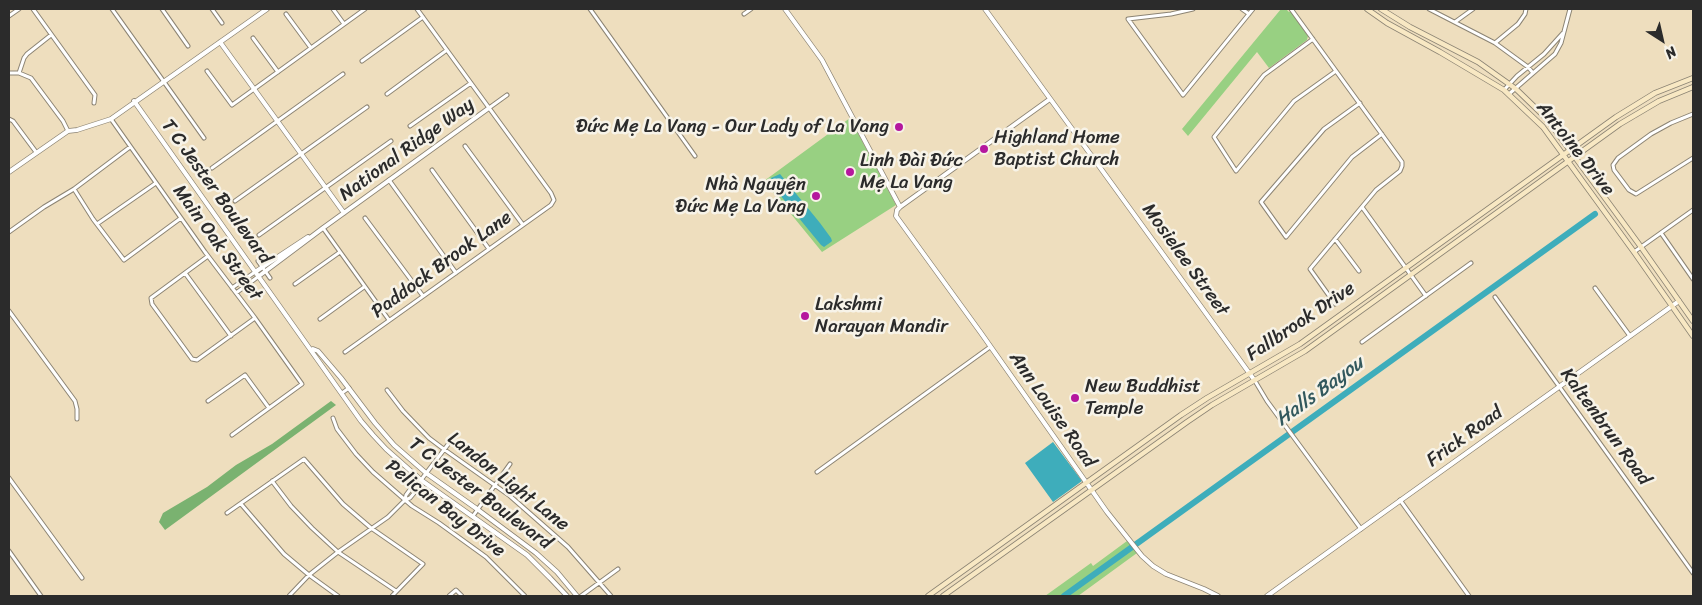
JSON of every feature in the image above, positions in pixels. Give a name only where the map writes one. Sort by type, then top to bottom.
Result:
[{"type":"main road","name":"Antoine Drive","points":[[1367,9],[1504,90],[1543,127],[1693,336]]},
{"type":"main road","name":"Antoine Drive","points":[[1381,9],[1410,27],[1478,62],[1510,84],[1547,119],[1641,247],[1693,322]]},
{"type":"main road","points":[[1440,52],[1444,44]]},
{"type":"main road","name":"Fallbrook Drive","points":[[928,596],[1182,415],[1300,344],[1636,104],[1655,93],[1693,78]]},
{"type":"main road","name":"Fallbrook Drive","points":[[943,596],[1186,422],[1305,351],[1620,124],[1659,101],[1693,87]]},
{"type":"main road","points":[[1494,205],[1498,212]]},
{"type":"main road","points":[[975,563],[980,570]]},
{"type":"street","points":[[9,16],[18,9]]},
{"type":"street","points":[[32,9],[95,95],[94,103]]},
{"type":"street","points":[[112,9],[204,138]]},
{"type":"street","points":[[162,9],[188,46]]},
{"type":"street","points":[[212,9],[222,23]]},
{"type":"street","points":[[9,172],[68,131],[111,119],[267,9]]},
{"type":"street","points":[[333,9],[344,24]]},
{"type":"street","points":[[207,71],[232,105],[365,9]]},
{"type":"street","points":[[417,9],[489,108]]},
{"type":"street","points":[[590,9],[696,156]]},
{"type":"street","points":[[744,14],[751,9]]},
{"type":"street","points":[[785,9],[824,64],[900,207],[1050,98]]},
{"type":"street","name":"Mosielee Street","points":[[985,9],[1361,529]]},
{"type":"street","points":[[1193,9],[1128,19],[1183,95],[1253,9]]},
{"type":"street","points":[[1242,9],[1248,14]]},
{"type":"street","points":[[1291,9],[1402,162],[1400,171],[1376,190],[1310,269],[1335,304]]},
{"type":"street","points":[[1430,9],[1495,43],[1528,67],[1533,73]]},
{"type":"street","points":[[1455,22],[1473,9]]},
{"type":"street","points":[[1495,43],[1518,24],[1526,9]]},
{"type":"street","points":[[1509,94],[1555,54],[1561,43],[1570,9]]},
{"type":"street","points":[[286,14],[311,48]]},
{"type":"street","points":[[362,61],[423,17]]},
{"type":"street","points":[[1504,90],[1544,54],[1563,33]]},
{"type":"street","points":[[19,73],[27,54],[51,35]]},
{"type":"street","points":[[253,38],[278,72]]},
{"type":"street","points":[[1313,39],[1264,75],[1214,138],[1236,171],[1294,101],[1336,71]]},
{"type":"street","points":[[220,42],[344,213]]},
{"type":"street","points":[[386,94],[447,50]]},
{"type":"street","points":[[9,73],[19,73],[31,78],[63,121],[68,131]]},
{"type":"street","points":[[212,168],[343,74]]},
{"type":"street","points":[[410,126],[471,83]]},
{"type":"street","name":"National Ridge Way","points":[[236,293],[507,95]]},
{"type":"street","name":"T C Jester Boulevard","points":[[134,101],[361,421],[386,449],[421,480],[527,555],[567,596]]},
{"type":"street","points":[[1360,103],[1324,129],[1261,202],[1286,237],[1352,157],[1382,134]]},
{"type":"street","points":[[235,201],[367,107]]},
{"type":"street","name":"Paddock Brook Lane","points":[[345,352],[551,205],[554,200],[551,193],[489,108]]},
{"type":"street","points":[[1693,114],[1659,130],[1629,149],[1614,162],[1614,170],[1627,188],[1636,194],[1693,158]]},
{"type":"street","points":[[9,119],[36,152]]},
{"type":"street","name":"Main Oak Street","points":[[111,119],[302,384],[269,408]]},
{"type":"street","points":[[259,235],[391,141]]},
{"type":"street","points":[[465,146],[522,225]]},
{"type":"street","points":[[9,232],[44,207],[74,189],[130,147]]},
{"type":"street","points":[[432,170],[489,249]]},
{"type":"street","points":[[389,180],[456,272]]},
{"type":"street","points":[[97,225],[156,183]]},
{"type":"street","points":[[74,189],[97,225],[124,260],[182,218]]},
{"type":"street","name":"Ann Louise Road","points":[[900,207],[897,210],[896,216],[1106,512],[1140,554],[1153,566],[1166,574],[1204,588],[1218,596]]},
{"type":"street","points":[[1362,207],[1426,296]]},
{"type":"street","points":[[1634,252],[1693,210]]},
{"type":"street","points":[[365,218],[423,296]]},
{"type":"street","points":[[323,228],[389,320]]},
{"type":"street","name":"National Ridge Way","points":[[232,288],[323,228]]},
{"type":"street","points":[[1660,233],[1693,279]]},
{"type":"street","points":[[1336,239],[1359,271]]},
{"type":"street","points":[[295,284],[340,252]]},
{"type":"street","points":[[208,256],[153,296],[151,301],[194,360],[255,318]]},
{"type":"street","name":"T C Jester Boulevard","points":[[258,261],[270,278]]},
{"type":"street","points":[[1362,342],[1471,263]]},
{"type":"street","points":[[185,273],[231,336]]},
{"type":"street","points":[[320,318],[364,287]]},
{"type":"street","points":[[1595,288],[1630,336]]},
{"type":"street","name":"Kaltenbrun Road","points":[[1495,298],[1693,573]]},
{"type":"street","name":"Frick Road","points":[[1267,596],[1679,301]]},
{"type":"street","points":[[9,311],[75,401],[78,409],[77,419]]},
{"type":"street","points":[[817,472],[990,347]]},
{"type":"street","name":"T C Jester Boulevard","points":[[311,348],[318,352],[349,388],[375,424],[394,445],[426,473],[544,560],[577,596]]},
{"type":"street","points":[[208,401],[245,375],[269,408],[232,435]]},
{"type":"street","points":[[342,393],[349,388]]},
{"type":"street","name":"Landon Light Lane","points":[[387,390],[415,424],[444,450],[516,501],[568,547],[600,582],[610,596]]},
{"type":"street","name":"Pelican Bay Drive","points":[[333,418],[337,429],[356,454],[405,500],[478,550],[506,575],[525,596]]},
{"type":"street","points":[[289,596],[308,575],[388,517],[405,500],[410,498],[420,486],[421,480],[426,473],[456,434]]},
{"type":"street","points":[[228,513],[304,459],[343,504],[371,528],[423,564],[392,596]]},
{"type":"street","points":[[473,516],[510,464]]},
{"type":"street","points":[[9,478],[82,578]]},
{"type":"street","points":[[272,481],[291,506],[338,552],[396,591]]},
{"type":"street","points":[[1400,500],[1469,596]]},
{"type":"street","points":[[241,504],[284,554],[308,575],[338,596]]},
{"type":"street","points":[[9,551],[41,596]]},
{"type":"street","points":[[581,596],[618,569]]},
{"type":"street","points":[[449,596],[456,590],[462,596]]},
{"type":"green space","points":[[1281,9],[1291,11],[1308,36],[1307,40],[1269,68],[1257,52],[1188,136],[1182,129]]},
{"type":"green space","points":[[850,118],[896,205],[822,252],[764,181]]},
{"type":"green space","points":[[331,401],[336,405],[165,530],[159,522],[163,513],[207,487],[236,465],[272,444]]},
{"type":"green space","points":[[1127,541],[1137,553],[1078,596],[1045,596],[1091,563],[1093,566]]},
{"type":"water","points":[[780,174],[831,238],[832,241],[824,247],[771,184],[771,178]]},
{"type":"water","points":[[1053,442],[1082,481],[1053,502],[1025,463]]},
{"type":"waterway","name":"Halls Bayou","points":[[1064,596],[1595,214]]},
{"type":"place","name":"Đức Mẹ La Vang - Our Lady of La Vang","points":[[899,127]]},
{"type":"place","name":"Highland Home Baptist Church","points":[[984,149]]},
{"type":"place","name":"Linh Đài Đức Mẹ La Vang","points":[[850,172]]},
{"type":"place","name":"Nhà Nguyện Đức Mẹ La Vang","points":[[816,196]]},
{"type":"place","name":"Lakshmi Narayan Mandir","points":[[805,316]]},
{"type":"place","name":"New Buddhist Temple","points":[[1075,398]]}]
